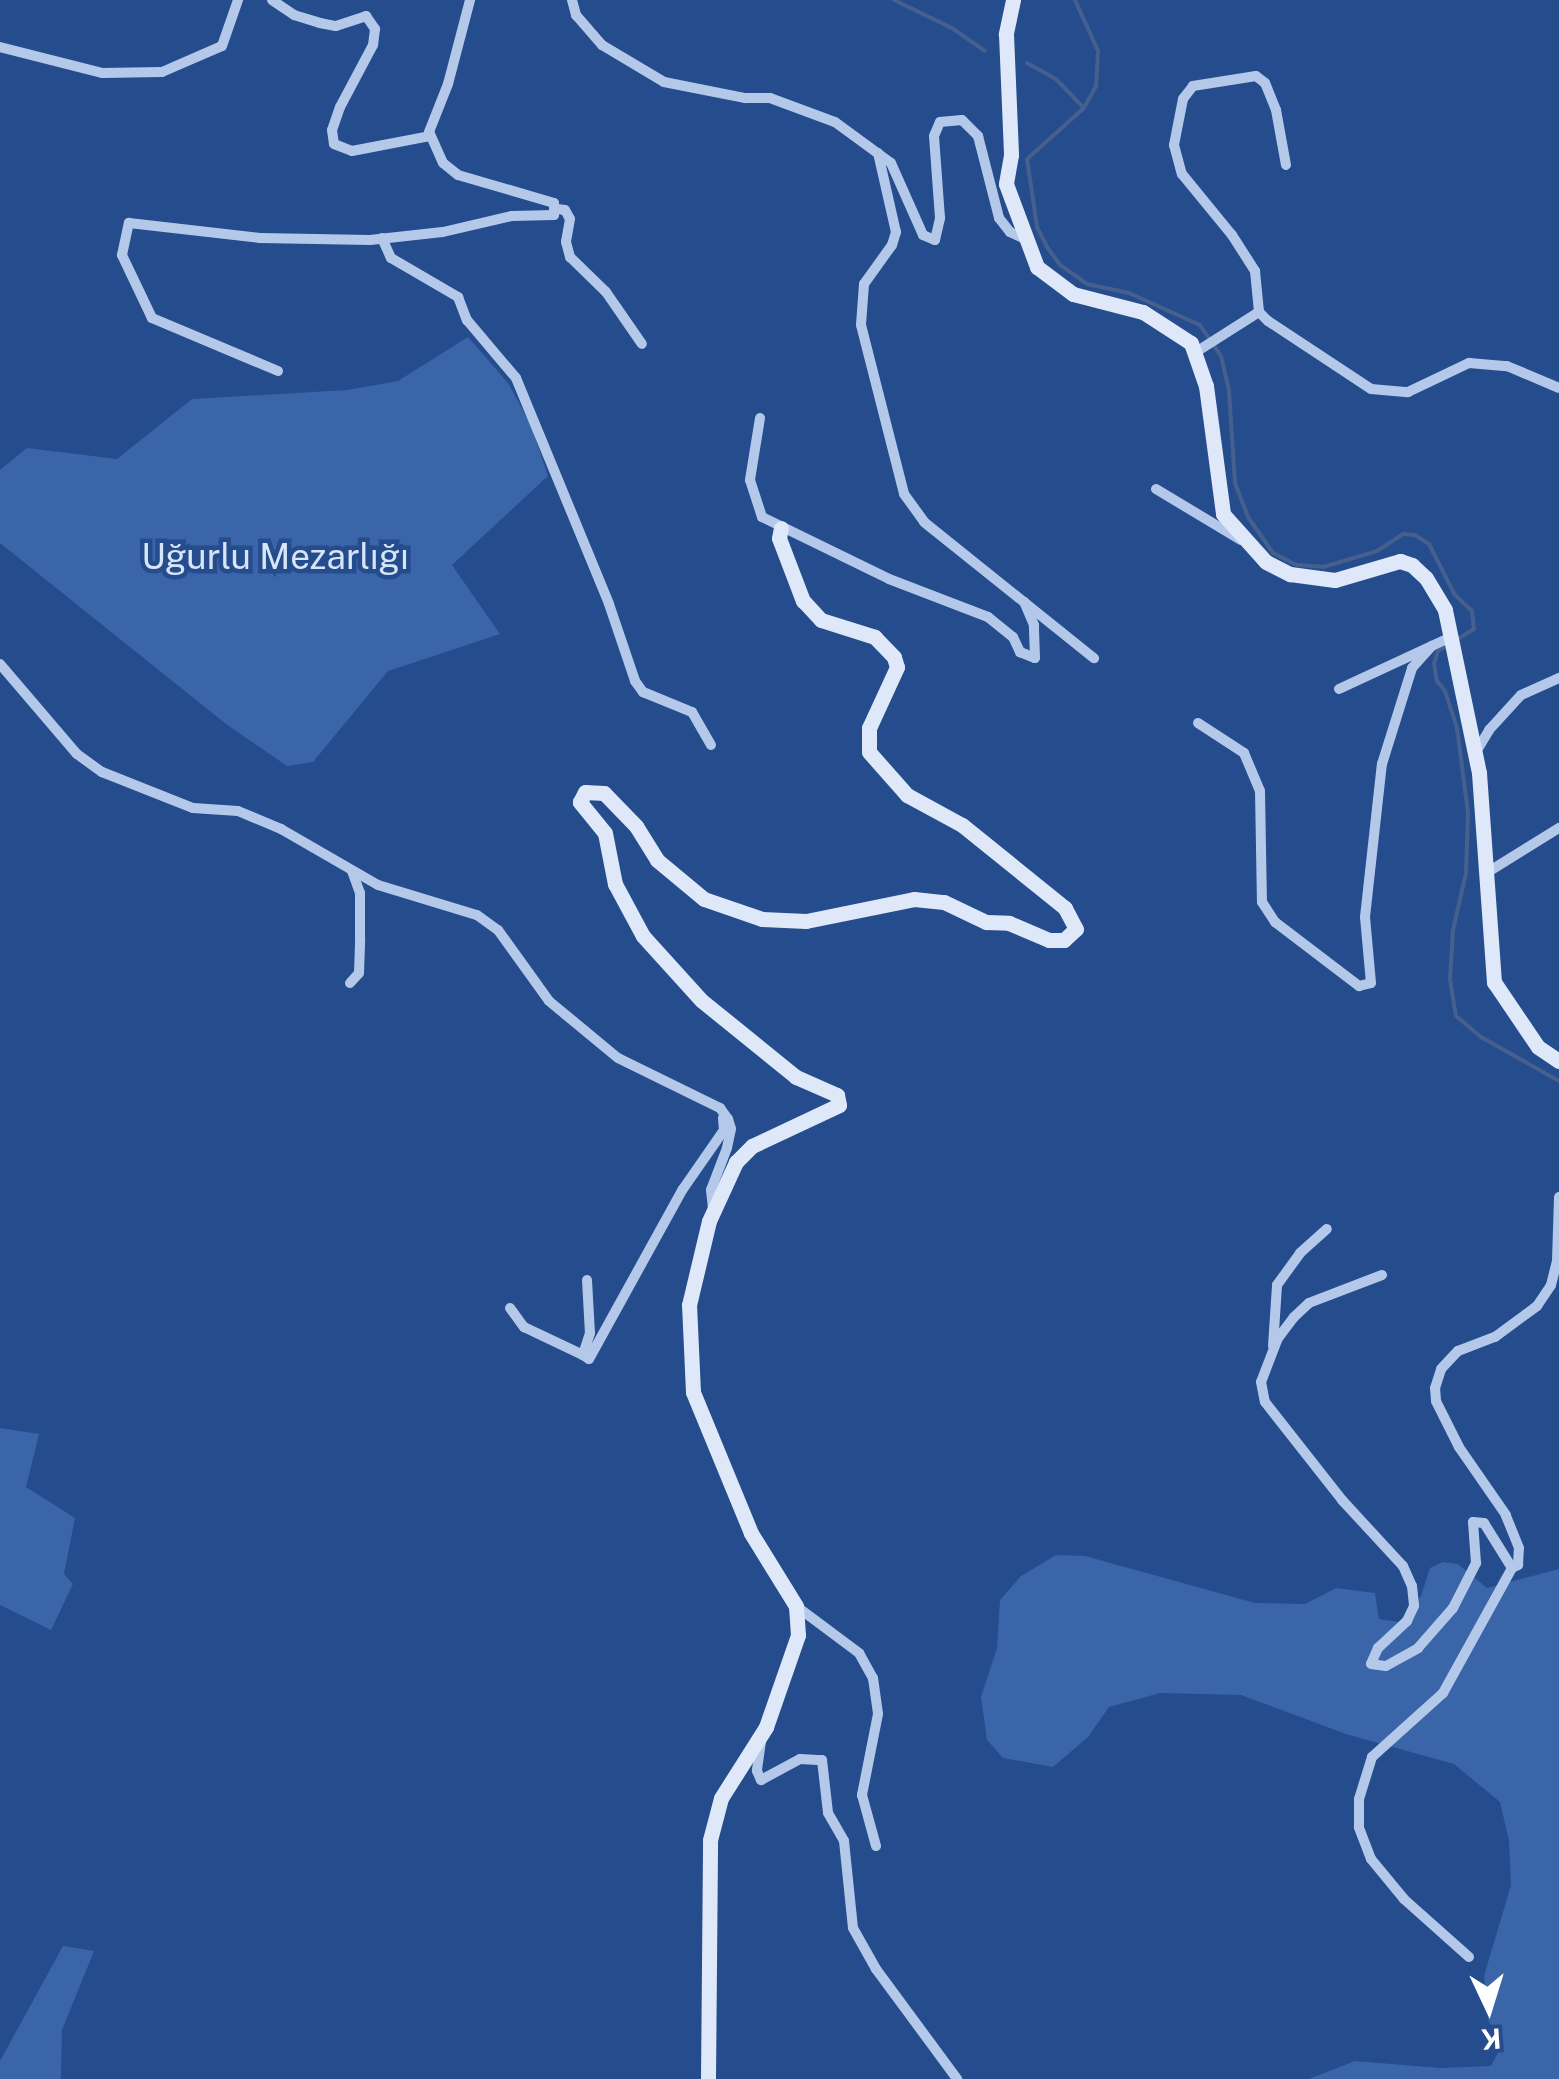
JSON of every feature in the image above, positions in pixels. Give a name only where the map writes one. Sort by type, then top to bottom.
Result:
[{"type":"street","points":[[0,48],[102,73],[162,72],[222,46],[238,0]]},
{"type":"street","points":[[272,0],[294,15],[320,23],[336,26],[366,16],[375,28],[373,45],[332,130],[334,144],[352,152],[430,136]]},
{"type":"street","points":[[470,0],[448,84],[429,122],[430,136],[442,163],[458,175],[554,203],[557,209]]},
{"type":"street","points":[[572,0],[576,14],[602,45],[664,82],[745,98],[770,98],[835,122],[891,163],[923,235],[934,240],[940,218],[934,136],[940,122],[962,120],[978,136],[999,218],[1023,238]]},
{"type":"street","points":[[1012,0],[1006,34],[1011,155],[1006,184],[1023,238],[1037,267],[1055,284],[1073,294],[1121,305],[1161,321],[1201,349],[1223,514],[1242,541]]},
{"type":"street","points":[[1286,165],[1276,110],[1264,83],[1256,76],[1193,86],[1182,99],[1174,145],[1182,174],[1232,234],[1255,271],[1260,312],[1298,344],[1371,389],[1408,392],[1469,363],[1507,366],[1559,388]]},
{"type":"street","points":[[878,152],[896,232],[864,284],[861,325],[904,494],[924,522],[1094,658]]},
{"type":"street","points":[[278,372],[152,318],[122,255],[129,223],[260,238],[382,238],[443,232],[512,216],[546,218],[557,209],[565,210],[570,219],[566,242],[570,257],[606,292],[642,344]]},
{"type":"street","points":[[382,238],[391,258],[458,297],[468,320],[516,378],[609,604],[635,682],[644,692],[692,712],[711,745]]},
{"type":"street","points":[[1201,349],[1260,312]]},
{"type":"street","points":[[760,418],[750,480],[753,499],[762,517],[889,579],[988,617],[1013,637],[1020,652],[1035,658],[1034,625],[1021,597]]},
{"type":"street","points":[[1156,489],[1242,541],[1266,562],[1310,579],[1334,580],[1386,562],[1412,565],[1445,610],[1476,752],[1494,982],[1538,1047],[1559,1060]]},
{"type":"street","points":[[781,528],[779,538],[803,601],[821,620],[875,636],[894,657],[897,667],[869,728],[868,752],[906,795],[962,824],[1065,908],[1076,928],[1064,940],[1049,940],[1009,923],[986,922],[944,902],[914,899],[806,920],[762,919],[704,899],[657,860],[614,802],[598,791],[585,792],[580,802],[605,833],[616,884],[643,936],[701,1000],[755,1046],[796,1077],[837,1096],[839,1105],[752,1146],[736,1162],[714,1210],[689,1305],[693,1392],[751,1534],[796,1606],[859,1652],[873,1678],[878,1714],[862,1795],[876,1846]]},
{"type":"street","points":[[1339,689],[1451,637]]},
{"type":"street","points":[[1198,723],[1244,753],[1260,791],[1262,902],[1275,922],[1359,986],[1372,983],[1364,917],[1382,764],[1412,668],[1432,646]]},
{"type":"street","points":[[0,664],[77,754],[102,772],[193,808],[238,811],[282,829],[378,885],[476,914],[498,930],[549,1001],[618,1058],[723,1112],[731,1129],[711,1190],[714,1210]]},
{"type":"street","points":[[1476,752],[1489,730],[1521,695],[1559,678]]},
{"type":"street","points":[[1488,872],[1559,828]]},
{"type":"street","points":[[350,982],[358,973],[360,939],[360,893],[352,870]]},
{"type":"street","points":[[510,1308],[524,1328],[589,1360],[598,1350],[622,1294],[724,1130],[723,1112]]},
{"type":"street","points":[[1468,1957],[1404,1899],[1370,1859],[1359,1827],[1359,1798],[1372,1757],[1443,1693],[1512,1568],[1518,1565],[1515,1534],[1459,1447],[1436,1401],[1436,1388],[1441,1369],[1458,1351],[1495,1337],[1537,1306],[1550,1285],[1557,1261],[1559,1197]]},
{"type":"street","points":[[1272,1352],[1276,1285],[1300,1253],[1326,1229]]},
{"type":"street","points":[[1382,1275],[1309,1303],[1294,1317],[1272,1352],[1262,1382],[1265,1402],[1342,1500],[1403,1566],[1414,1606],[1371,1664],[1386,1666],[1418,1648],[1453,1608],[1476,1563],[1472,1522],[1484,1524],[1512,1568]]},
{"type":"street","points":[[583,1355],[590,1333],[588,1280]]},
{"type":"street","points":[[796,1606],[798,1635],[762,1734],[757,1771],[762,1780],[800,1759],[822,1760],[828,1813],[844,1840],[853,1928],[876,1969],[957,2079]]},
{"type":"street","points":[[708,2079],[710,1840],[721,1798],[762,1734]]},
{"type":"green space","name":"Uğurlu Mezarlığı","points":[[468,337],[508,383],[530,423],[548,476],[452,565],[500,634],[388,671],[313,762],[287,766],[226,724],[0,543],[0,470],[27,448],[117,459],[192,399],[347,390],[398,381]]},
{"type":"green space","points":[[0,1428],[39,1434],[26,1487],[75,1518],[64,1574],[73,1584],[51,1630],[0,1605]]},
{"type":"green space","points":[[1056,1555],[1085,1556],[1255,1603],[1305,1604],[1336,1588],[1375,1593],[1379,1619],[1399,1622],[1421,1596],[1430,1568],[1443,1562],[1458,1564],[1487,1588],[1559,1569],[1559,2079],[1309,2079],[1355,2061],[1440,2068],[1491,2066],[1501,2047],[1488,2019],[1484,1976],[1511,1885],[1509,1841],[1500,1802],[1454,1764],[1346,1734],[1241,1695],[1160,1693],[1109,1707],[1088,1737],[1053,1767],[1003,1758],[987,1740],[981,1697],[997,1648],[1000,1600],[1021,1576]]},
{"type":"green space","points":[[63,1946],[94,1951],[62,2030],[61,2079],[0,2079],[0,2061]]},
{"type":"waterway","points":[[894,0],[952,28],[985,51]]},
{"type":"waterway","points":[[1075,0],[1098,51],[1096,86],[1084,108],[1027,159],[1037,227],[1047,247],[1060,265],[1087,284],[1129,293],[1200,325],[1221,356],[1229,392],[1235,483],[1248,517],[1273,553],[1297,565],[1323,567],[1377,551],[1403,534],[1415,535],[1429,544],[1455,595],[1472,611],[1474,629],[1455,641]]},
{"type":"waterway","points":[[1027,63],[1056,79],[1084,108]]},
{"type":"waterway","points":[[1447,646],[1438,651],[1434,663],[1437,681],[1445,691],[1457,728],[1468,813],[1466,873],[1453,930],[1450,979],[1456,1016],[1481,1037],[1559,1081]]}]
